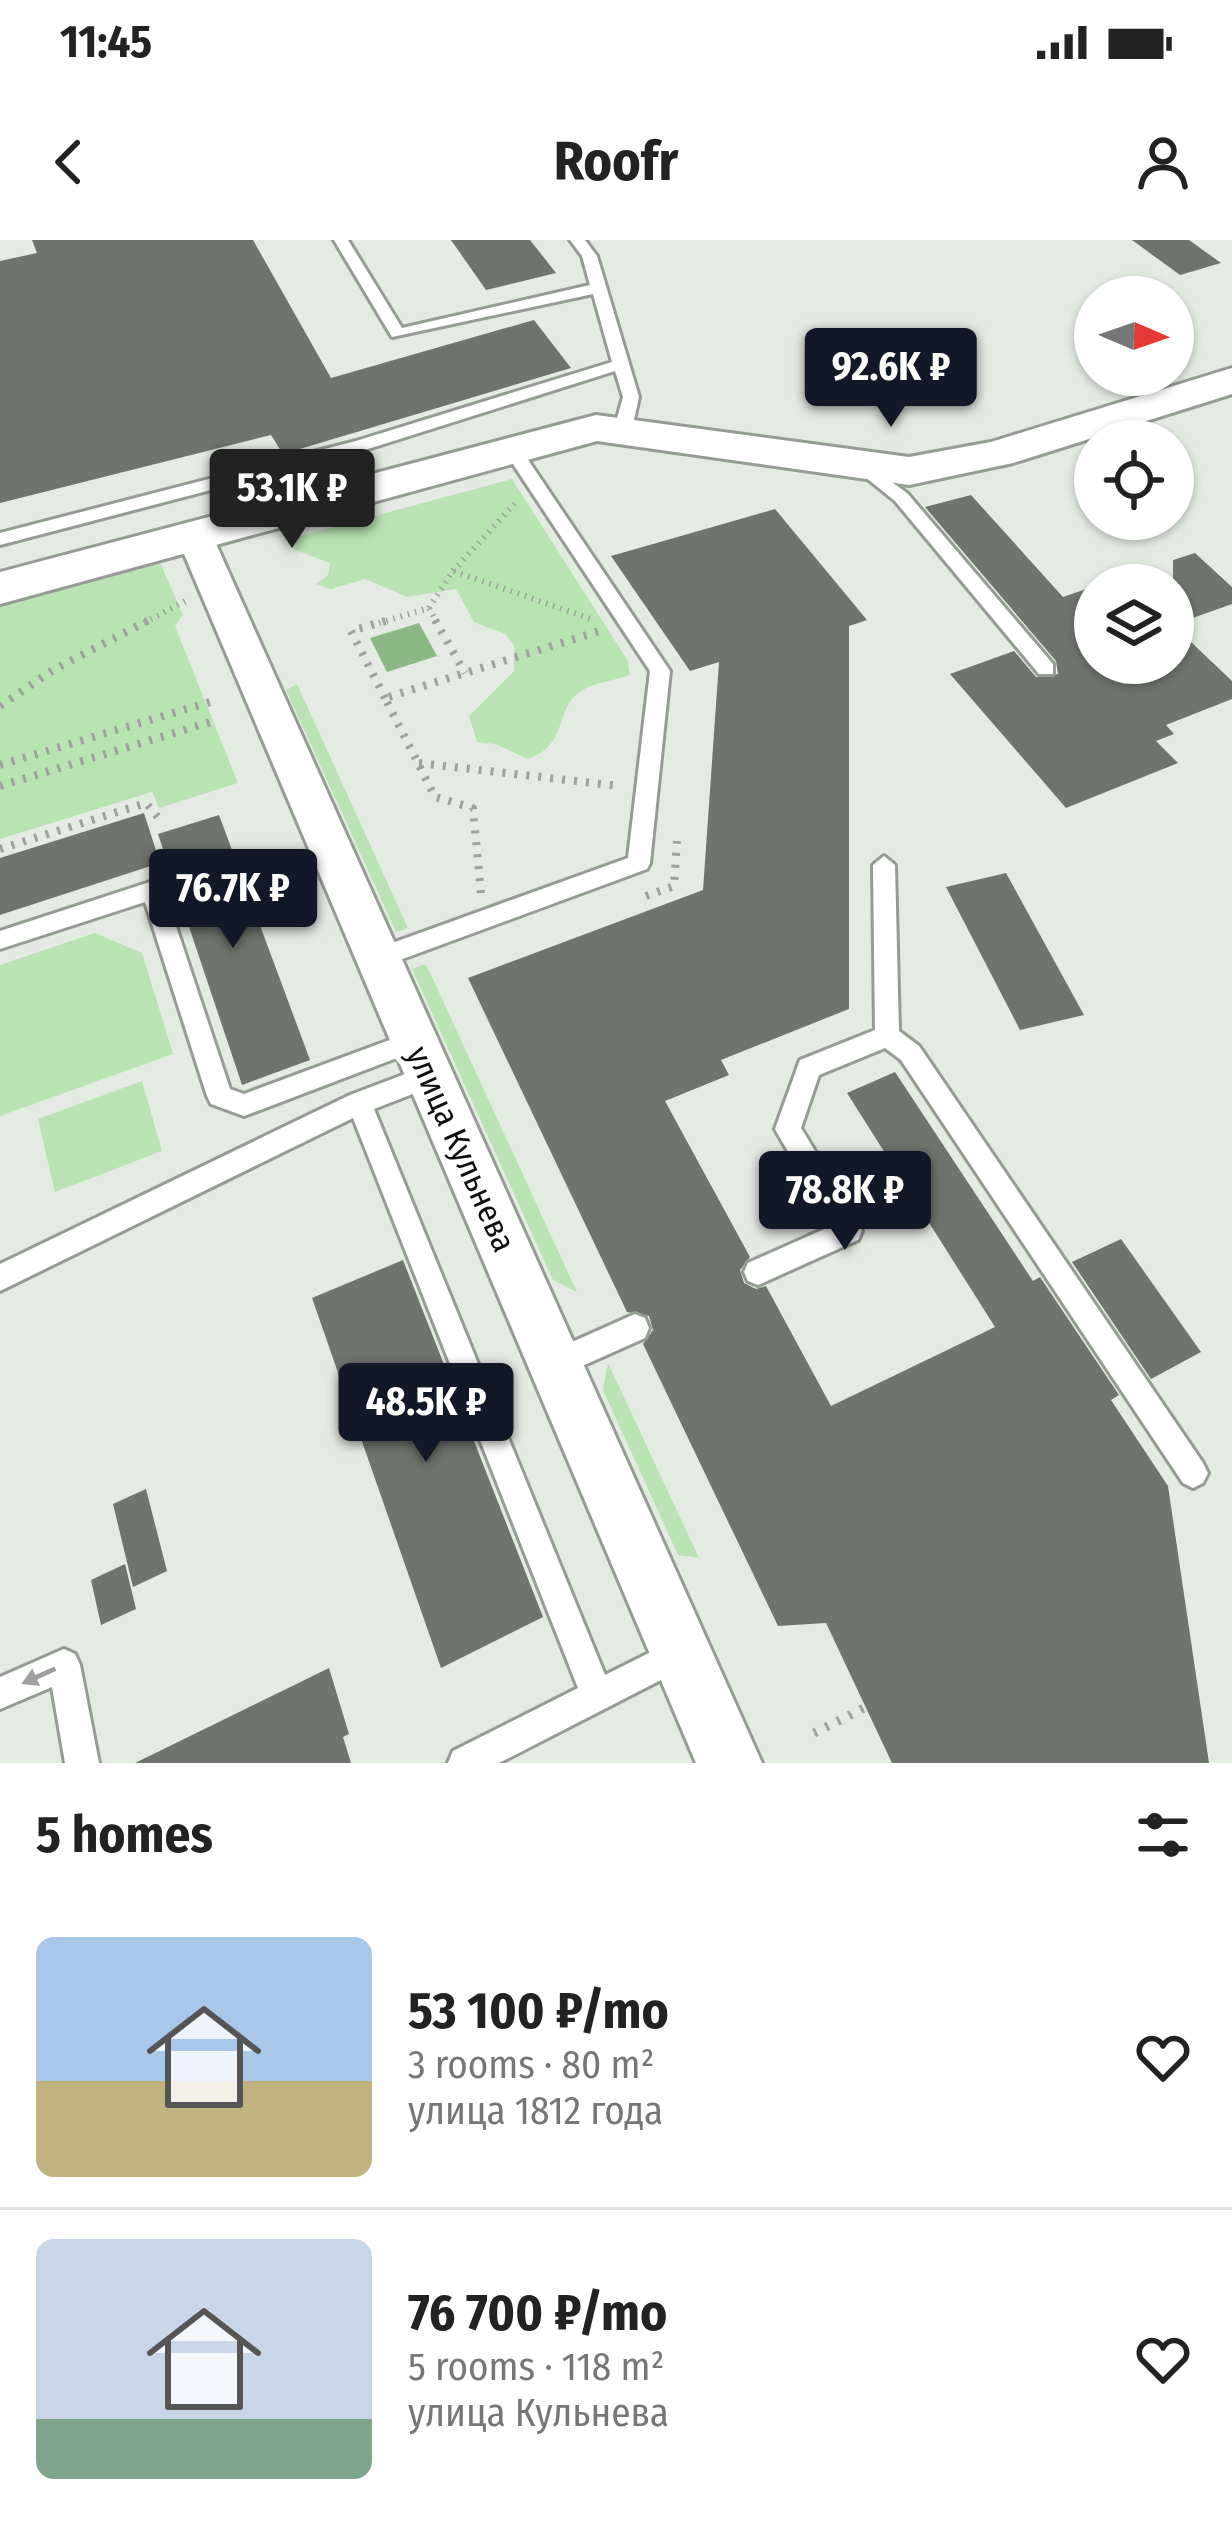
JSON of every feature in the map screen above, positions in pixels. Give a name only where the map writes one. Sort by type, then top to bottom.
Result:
[{"type":"street","points":[[0,588],[580,431],[623,429],[909,471],[958,465],[1232,380]]},
{"type":"street","name":"улица Кульнева","points":[[194,536],[729,1763]]},
{"type":"lane","points":[[340,240],[398,334],[599,288]]},
{"type":"lane","points":[[577,240],[590,256],[632,397],[623,429]]},
{"type":"lane","points":[[0,539],[362,445],[622,364]]},
{"type":"lane","points":[[378,958],[639,863],[659,670],[512,449]]},
{"type":"lane","points":[[865,468],[901,497],[1046,669]]},
{"type":"lane","points":[[884,865],[886,1036]]},
{"type":"lane","points":[[0,940],[153,890],[220,1096],[244,1105],[422,1059]]},
{"type":"lane","points":[[758,1272],[849,1231],[788,1129],[809,1068],[886,1036]]},
{"type":"lane","points":[[886,1036],[910,1053],[1193,1473]]},
{"type":"lane","points":[[0,1278],[359,1103],[422,1059]]},
{"type":"lane","points":[[359,1103],[598,1695]]},
{"type":"lane","points":[[555,1364],[635,1328]]},
{"type":"lane","points":[[465,1763],[681,1653]]},
{"type":"lane","points":[[0,1694],[64,1665],[82,1763]]},
{"type":"path","points":[[484,920],[473,808],[435,797],[351,631],[429,608],[453,571],[522,495]]},
{"type":"path","points":[[385,698],[613,627],[453,571]]},
{"type":"path","points":[[0,706],[53,670],[193,595]]},
{"type":"path","points":[[429,608],[465,673]]},
{"type":"path","points":[[0,765],[210,702]]},
{"type":"path","points":[[0,786],[217,720]]},
{"type":"path","points":[[418,763],[647,789]]},
{"type":"path","points":[[0,849],[146,803],[161,821]]},
{"type":"path","points":[[814,1733],[866,1707]]},
{"type":"shaded area","points":[[512,479],[628,661],[630,675],[581,691],[572,699],[550,745],[528,759],[495,744],[477,742],[469,716],[514,671],[514,645],[505,634],[474,622],[456,589],[407,597],[365,579],[331,589],[316,584],[328,575],[330,563],[293,549],[293,538]]},
{"type":"shaded area","points":[[159,560],[183,615],[175,626],[238,783],[159,808],[152,792],[0,839],[0,604]]},
{"type":"shaded area","points":[[419,623],[437,656],[387,672],[370,638]]},
{"type":"shaded area","points":[[297,684],[408,928],[396,932],[286,690]]},
{"type":"shaded area","points":[[95,933],[142,953],[173,1054],[0,1116],[0,965]]},
{"type":"shaded area","points":[[426,964],[577,1292],[553,1280],[412,969]]},
{"type":"shaded area","points":[[142,1081],[162,1151],[55,1192],[38,1119]]},
{"type":"shaded area","points":[[608,1363],[699,1558],[678,1555],[603,1390]]},
{"type":"building","points":[[32,240],[253,240],[331,378],[534,320],[571,368],[283,454],[271,435],[0,503],[0,261],[37,253]]},
{"type":"building","points":[[451,240],[530,240],[556,273],[486,290]]},
{"type":"building","points":[[1132,240],[1189,240],[1221,263],[1180,275]]},
{"type":"building","points":[[971,495],[1063,597],[1074,593],[1074,684],[1194,684],[1194,645],[1232,681],[1232,699],[1166,725],[1174,734],[1156,741],[1178,763],[1066,808],[950,674],[1014,651],[1036,677],[1058,674],[1056,661],[925,507]]},
{"type":"building","points":[[775,509],[867,620],[849,626],[849,1009],[721,1060],[729,1075],[665,1101],[750,1257],[740,1270],[744,1283],[756,1289],[766,1286],[831,1406],[995,1327],[847,1093],[895,1072],[1033,1281],[1040,1277],[1119,1395],[1111,1400],[1168,1486],[1209,1763],[892,1763],[826,1623],[778,1626],[643,1344],[653,1330],[649,1316],[627,1312],[468,978],[703,890],[719,662],[690,671],[611,556]]},
{"type":"building","points":[[1195,553],[1232,587],[1232,604],[1194,618],[1194,564],[1173,564],[1173,560]]},
{"type":"building","points":[[144,813],[160,863],[0,915],[0,858]]},
{"type":"building","points":[[219,815],[310,1060],[242,1085],[158,834]]},
{"type":"building","points":[[1006,873],[1084,1015],[1020,1030],[946,887]]},
{"type":"building","points":[[1121,1239],[1201,1352],[1151,1379],[1072,1262]]},
{"type":"building","points":[[403,1260],[543,1617],[441,1668],[312,1298]]},
{"type":"building","points":[[146,1489],[167,1571],[133,1587],[113,1504]]},
{"type":"building","points":[[125,1564],[136,1609],[101,1625],[91,1580]]},
{"type":"building","points":[[329,1668],[349,1734],[343,1737],[351,1763],[135,1763]]}]
